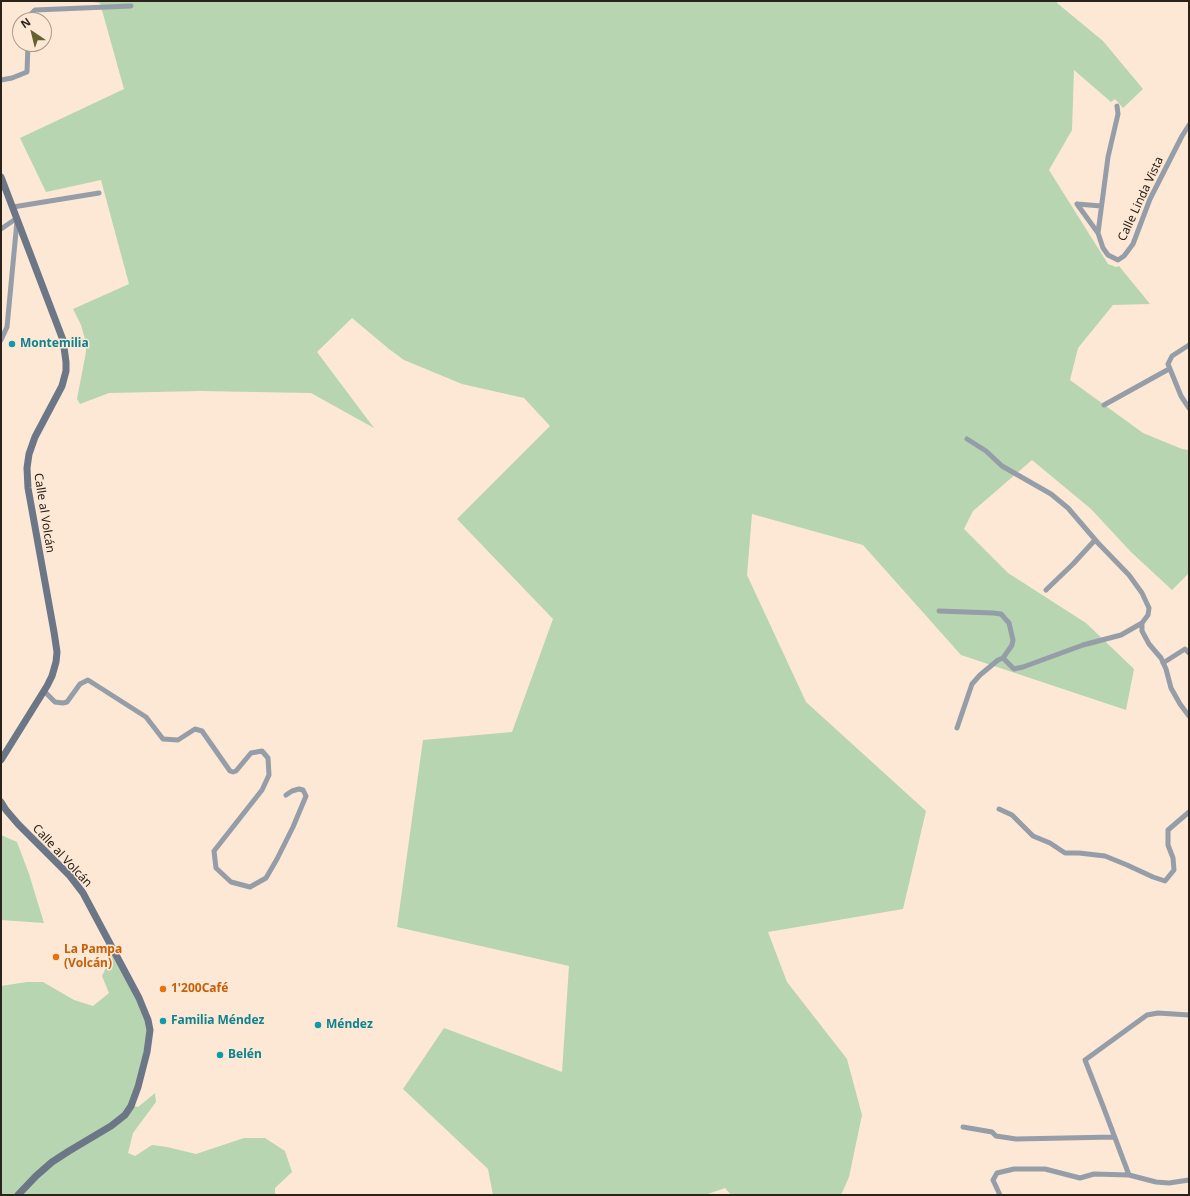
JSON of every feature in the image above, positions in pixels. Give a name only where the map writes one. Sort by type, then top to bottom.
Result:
[{"type":"street","points":[[33,12],[35,10],[131,6]]},
{"type":"street","points":[[1,80],[12,78],[27,72],[28,52]]},
{"type":"street","name":"Calle Linda Vista","points":[[1117,106],[1118,114],[1108,158],[1098,233],[1103,248],[1108,255],[1118,260],[1124,256],[1133,244],[1150,199],[1189,125]]},
{"type":"street","name":"Calle al Volcán","points":[[1,177],[62,340],[66,362],[66,372],[62,386],[35,437],[29,454],[27,468],[29,495],[57,652],[53,671],[44,691],[1,760]]},
{"type":"street","points":[[13,208],[99,193]]},
{"type":"street","points":[[1098,233],[1077,204],[1101,206]]},
{"type":"street","points":[[1,229],[17,218]]},
{"type":"street","points":[[1,340],[7,327],[17,218]]},
{"type":"street","points":[[1189,345],[1172,356],[1168,364],[1181,396],[1189,408]]},
{"type":"street","points":[[1104,405],[1170,369]]},
{"type":"street","points":[[967,439],[986,451],[1002,466],[1051,494],[1068,508],[1095,540],[1129,575],[1142,593],[1149,608],[1148,615],[1142,622],[1121,635],[1084,645],[1015,669],[1012,669],[1003,658]]},
{"type":"street","points":[[1046,590],[1095,540]]},
{"type":"street","points":[[939,610],[1001,614],[1009,623],[1013,640],[1012,645],[1003,658],[998,660],[980,675],[972,684],[957,728]]},
{"type":"street","points":[[1142,622],[1142,631],[1149,644],[1163,663],[1171,688],[1189,716]]},
{"type":"street","points":[[1163,663],[1185,649],[1189,653]]},
{"type":"street","points":[[44,691],[55,702],[63,703],[67,702],[80,684],[88,680],[146,717],[163,739],[178,740],[195,729],[202,731],[230,771],[233,772],[236,771],[251,753],[262,751],[268,758],[269,775],[262,790],[214,851],[216,868],[231,882],[250,887],[266,878],[293,827],[306,796],[303,790],[299,789],[296,789],[286,795]]},
{"type":"street","name":"Calle al Volcán","points":[[1,802],[18,824],[75,882],[83,893],[139,998],[146,1014],[150,1030],[147,1052],[136,1092],[131,1106],[125,1115],[116,1123],[57,1159],[36,1176],[18,1195]]},
{"type":"street","points":[[999,809],[1012,815],[1033,836],[1050,843],[1065,853],[1105,856],[1165,881],[1174,870],[1174,858],[1168,845],[1168,830],[1189,812]]},
{"type":"street","points":[[1129,1175],[1085,1060],[1147,1015],[1158,1013],[1189,1015]]},
{"type":"street","points":[[963,1127],[992,1132],[996,1136],[1016,1139],[1114,1137]]},
{"type":"street","points":[[1000,1195],[993,1180],[997,1173],[1014,1169],[1045,1169],[1080,1178],[1094,1174],[1129,1175],[1156,1182],[1188,1182]]},
{"type":"green space","points":[[86,1],[1057,1],[1057,3],[1103,41],[1143,89],[1123,108],[1115,99],[1111,102],[1074,70],[1072,130],[1049,170],[1108,264],[1116,267],[1119,266],[1150,304],[1113,305],[1078,348],[1070,380],[1143,433],[1182,449],[1189,450],[1189,573],[1172,590],[1131,552],[1091,509],[1032,460],[973,511],[964,529],[1008,573],[1086,623],[1134,669],[1126,710],[961,655],[863,545],[752,514],[747,575],[806,702],[926,811],[903,909],[768,932],[787,982],[847,1059],[862,1115],[849,1177],[841,1195],[731,1195],[725,1188],[705,1195],[493,1195],[488,1169],[403,1089],[444,1028],[562,1072],[569,966],[397,927],[423,740],[512,732],[553,619],[457,519],[550,426],[524,398],[462,384],[404,360],[352,318],[317,352],[374,428],[311,393],[200,391],[109,393],[80,404],[77,399],[86,352],[86,343],[81,325],[73,309],[129,284],[101,180],[46,192],[20,138],[124,89],[100,3]]},
{"type":"green space","points":[[1,835],[17,842],[29,874],[44,923],[1,920]]},
{"type":"green space","points":[[114,951],[150,1030],[131,1105],[138,1107],[155,1093],[156,1102],[133,1133],[128,1153],[135,1156],[152,1145],[196,1154],[244,1138],[265,1138],[285,1151],[292,1172],[275,1188],[275,1195],[1,1195],[1,986],[27,982],[43,982],[74,1000],[93,1006],[109,993],[102,976]]},
{"type":"place","name":"Montemilia","points":[[12,344]]},
{"type":"place","name":"La Pampa (Volcán)","points":[[56,957]]},
{"type":"place","name":"1'200Café","points":[[163,989]]},
{"type":"place","name":"Familia Méndez","points":[[163,1021]]},
{"type":"place","name":"Méndez","points":[[318,1025]]},
{"type":"place","name":"Belén","points":[[220,1055]]}]
